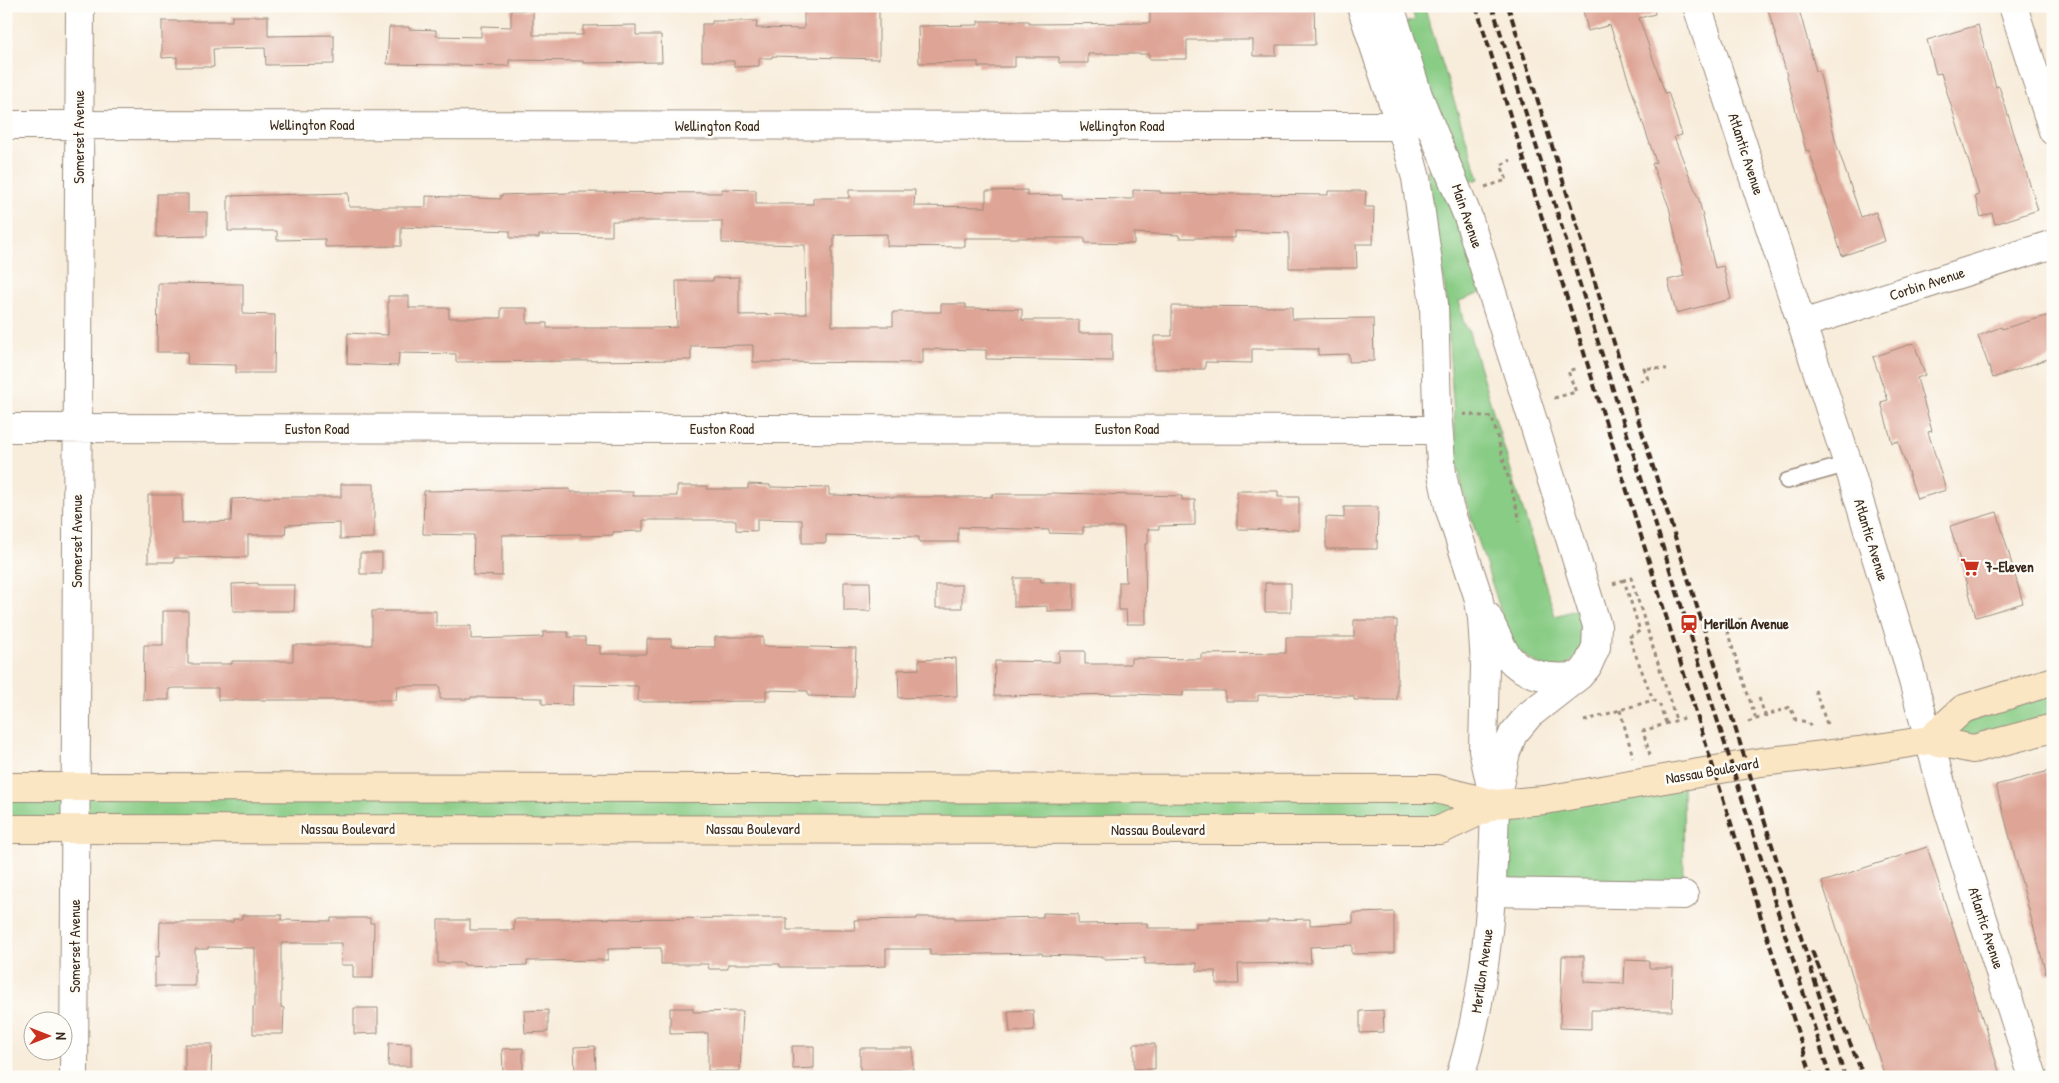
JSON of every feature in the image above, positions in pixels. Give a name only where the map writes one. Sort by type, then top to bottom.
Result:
[{"type":"main road","points":[[1929,740],[1963,709],[2053,681]]},
{"type":"main road","name":"Nassau Boulevard","points":[[6,786],[1436,789],[1495,804],[1545,800],[1761,762],[1859,751],[1929,740],[1973,749],[2052,728]]},
{"type":"main road","name":"Nassau Boulevard","points":[[6,829],[1440,830],[1495,804]]},
{"type":"street","name":"Somerset Avenue","points":[[74,1077],[80,6]]},
{"type":"street","points":[[1361,6],[1416,178],[1430,266],[1446,421]]},
{"type":"street","name":"Main Avenue","points":[[1390,6],[1428,120],[1468,217],[1536,429]]},
{"type":"street","name":"Atlantic Avenue","points":[[1697,6],[1848,464],[1907,659],[1946,802],[2033,1077]]},
{"type":"street","points":[[2013,6],[2053,131]]},
{"type":"street","name":"Wellington Road","points":[[6,125],[1368,126],[1428,120]]},
{"type":"street","name":"Corbin Avenue","points":[[1802,324],[2053,244]]},
{"type":"street","name":"Merillon Avenue","points":[[1446,421],[1442,474],[1445,491],[1478,596],[1505,653],[1520,668],[1528,672],[1549,677],[1568,678],[1580,676]]},
{"type":"street","name":"Euston Road","points":[[6,428],[1446,421]]},
{"type":"street","name":"Merillon Avenue","points":[[1460,1077],[1474,1023],[1480,988],[1491,892],[1495,804],[1506,752],[1513,734],[1540,705],[1580,676],[1592,658],[1597,638],[1597,626],[1536,429]]},
{"type":"street","name":"Merillon Avenue","points":[[1478,596],[1485,665],[1483,750],[1495,804]]},
{"type":"street","points":[[1491,892],[1684,895]]},
{"type":"lane","points":[[1788,482],[1848,464]]},
{"type":"path","points":[[1484,188],[1507,180],[1501,165],[1511,160]]},
{"type":"path","points":[[1551,398],[1576,392],[1568,371],[1577,368]]},
{"type":"path","points":[[1640,381],[1648,379],[1644,368],[1667,368]]},
{"type":"path","points":[[1446,421],[1492,417],[1520,521]]},
{"type":"path","points":[[1613,584],[1631,578],[1676,720]]},
{"type":"path","points":[[1624,580],[1640,631],[1630,639],[1653,700],[1659,703],[1666,723]]},
{"type":"path","points":[[1742,619],[1725,625],[1756,719]]},
{"type":"path","points":[[1815,690],[1826,722]]},
{"type":"path","points":[[1759,698],[1766,716]]},
{"type":"path","points":[[1584,721],[1653,700]]},
{"type":"path","points":[[1748,722],[1790,708],[1796,720],[1808,722],[1814,733]]},
{"type":"path","points":[[1620,710],[1633,758]]},
{"type":"path","points":[[1650,756],[1643,731],[1686,717]]},
{"type":"green space","points":[[1411,6],[1424,6],[1479,179],[1466,183],[1404,23],[1415,20]]},
{"type":"green space","points":[[1440,168],[1481,293],[1459,301],[1463,320],[1468,329],[1555,616],[1579,609],[1582,621],[1582,646],[1576,658],[1563,667],[1544,668],[1512,647],[1462,489],[1457,459],[1445,288],[1427,170]]},
{"type":"green space","points":[[2053,695],[2053,714],[1966,741],[1957,734],[1961,724]]},
{"type":"green space","points":[[1683,776],[1684,895],[1491,892],[1495,804]]},
{"type":"green space","points":[[1388,789],[1475,808],[1440,830],[6,829],[6,790]]},
{"type":"building","points":[[804,6],[879,6],[879,59],[772,56],[772,58],[759,58],[759,66],[734,67],[734,61],[702,61],[702,24],[712,24],[712,21],[757,21],[756,28],[804,29]]},
{"type":"building","points":[[1253,6],[1314,6],[1315,45],[1276,45],[1276,56],[1253,56],[1253,40],[1187,40],[1187,59],[1149,59],[1149,54],[1088,54],[1088,63],[1059,63],[1059,57],[1015,57],[1015,67],[978,67],[978,62],[919,63],[918,26],[978,25],[978,21],[1029,21],[1029,24],[1150,23],[1150,7],[1253,8]]},
{"type":"building","points":[[1582,6],[1654,6],[1655,14],[1639,18],[1665,93],[1668,92],[1682,135],[1674,137],[1699,200],[1715,268],[1723,266],[1731,299],[1676,313],[1668,280],[1684,276],[1669,207],[1652,164],[1656,162],[1610,25],[1588,31]]},
{"type":"building","points":[[1767,6],[1798,6],[1816,71],[1819,71],[1836,143],[1861,217],[1876,212],[1885,241],[1842,256],[1809,150],[1806,151]]},
{"type":"building","points":[[511,10],[533,10],[533,35],[583,35],[583,26],[636,25],[636,35],[661,35],[662,62],[583,63],[583,61],[509,60],[509,66],[387,64],[389,27],[436,30],[436,36],[481,37],[481,26],[511,27]]},
{"type":"building","points":[[232,16],[268,16],[268,36],[334,35],[334,64],[266,65],[265,48],[213,49],[214,67],[177,67],[177,57],[162,58],[162,21],[232,21]]},
{"type":"building","points":[[1978,25],[1996,87],[1999,86],[2038,210],[1995,224],[1992,213],[1981,217],[1975,196],[1979,195],[1941,73],[1936,74],[1927,40]]},
{"type":"building","points":[[722,189],[756,190],[756,204],[813,204],[813,198],[849,198],[849,190],[915,190],[914,206],[986,207],[986,191],[1027,190],[1027,196],[1062,195],[1062,198],[1133,199],[1133,190],[1160,191],[1160,193],[1328,195],[1328,191],[1366,191],[1365,207],[1374,207],[1373,244],[1356,244],[1357,268],[1289,268],[1289,233],[1235,231],[1235,238],[1179,238],[1179,235],[1134,233],[1134,244],[1085,243],[1085,238],[965,238],[965,247],[887,246],[887,234],[834,235],[834,247],[832,247],[832,326],[893,326],[893,312],[941,312],[941,304],[966,304],[966,308],[1022,309],[1022,320],[1079,320],[1079,333],[1112,333],[1112,361],[986,359],[986,350],[923,349],[923,363],[753,362],[753,345],[691,346],[691,360],[456,362],[456,354],[399,353],[398,366],[347,364],[348,333],[388,335],[388,296],[409,296],[409,308],[449,308],[449,318],[501,318],[501,308],[527,308],[527,323],[547,323],[547,328],[660,328],[677,327],[676,281],[713,281],[713,278],[739,277],[739,315],[806,314],[805,245],[722,243],[722,221],[612,221],[612,236],[539,235],[539,238],[510,238],[510,231],[401,227],[401,246],[325,247],[325,239],[277,240],[277,231],[228,231],[228,196],[348,193],[349,207],[426,207],[426,196],[501,199],[501,195],[572,192],[722,193]]},
{"type":"building","points":[[157,194],[188,194],[188,212],[207,212],[207,236],[157,237]]},
{"type":"building","points":[[158,283],[243,284],[243,314],[275,315],[274,373],[236,373],[236,365],[187,364],[188,352],[157,352]]},
{"type":"building","points":[[1172,306],[1292,307],[1292,319],[1373,318],[1374,361],[1349,362],[1349,354],[1318,355],[1318,349],[1252,349],[1252,363],[1205,362],[1205,369],[1154,369],[1154,336],[1172,336]]},
{"type":"building","points":[[2053,314],[2053,357],[1993,378],[1978,336],[2001,327],[2002,329]]},
{"type":"building","points":[[1914,343],[1925,375],[1917,378],[1932,431],[1928,432],[1946,490],[1917,499],[1898,441],[1892,443],[1881,402],[1888,400],[1873,357]]},
{"type":"building","points":[[341,484],[374,484],[374,538],[340,539],[340,523],[286,525],[285,535],[248,535],[248,557],[174,558],[174,562],[148,562],[148,495],[182,495],[182,523],[231,521],[232,499],[341,497]]},
{"type":"building","points":[[748,484],[770,485],[770,487],[829,488],[829,495],[890,497],[992,497],[992,494],[1051,493],[1182,496],[1182,500],[1195,500],[1195,525],[1159,526],[1159,529],[1148,529],[1148,544],[1145,544],[1146,624],[1127,624],[1126,610],[1119,610],[1119,582],[1126,582],[1124,527],[1083,527],[1083,534],[1049,533],[1049,530],[958,527],[958,542],[919,542],[919,537],[826,535],[826,543],[802,543],[802,520],[757,519],[757,531],[736,530],[736,520],[643,520],[643,531],[613,532],[613,535],[502,535],[502,576],[473,575],[474,535],[423,534],[424,491],[570,489],[570,492],[633,492],[633,496],[677,496],[677,486],[707,486],[707,489],[748,489]]},
{"type":"building","points":[[1237,491],[1278,491],[1278,497],[1299,497],[1299,530],[1237,529]]},
{"type":"building","points":[[1344,507],[1378,507],[1377,549],[1326,549],[1326,517],[1344,518]]},
{"type":"building","points":[[1997,512],[2023,603],[1976,617],[1950,526]]},
{"type":"building","points":[[360,553],[382,553],[382,574],[360,574]]},
{"type":"building","points":[[1014,578],[1040,578],[1041,582],[1074,582],[1074,611],[1047,611],[1047,606],[1014,607]]},
{"type":"building","points":[[844,582],[870,582],[871,611],[844,611]]},
{"type":"building","points":[[258,583],[258,585],[295,585],[294,611],[233,611],[232,584]]},
{"type":"building","points":[[1265,583],[1291,583],[1291,612],[1265,612]]},
{"type":"building","points":[[936,585],[962,585],[962,608],[936,608]]},
{"type":"building","points":[[163,611],[188,611],[188,664],[232,664],[232,661],[293,661],[293,645],[372,645],[372,611],[436,611],[436,626],[471,626],[471,639],[543,637],[543,632],[568,632],[568,637],[585,637],[585,645],[600,646],[600,654],[647,654],[647,639],[671,639],[671,646],[715,647],[715,637],[763,637],[763,646],[856,648],[854,697],[808,696],[808,691],[766,690],[766,701],[638,702],[638,686],[573,685],[572,705],[542,704],[542,698],[471,697],[471,699],[440,699],[440,686],[397,686],[396,700],[218,700],[218,688],[173,688],[169,689],[169,700],[143,700],[144,645],[163,645]]},
{"type":"building","points":[[1354,620],[1397,620],[1397,700],[1354,700],[1354,696],[1258,695],[1258,701],[1225,701],[1225,691],[1183,691],[1183,696],[1130,694],[994,696],[995,661],[1059,662],[1059,651],[1085,651],[1085,664],[1131,664],[1131,658],[1201,659],[1201,654],[1286,653],[1286,637],[1354,637]]},
{"type":"building","points":[[956,658],[957,696],[899,698],[898,670],[919,669],[919,660]]},
{"type":"building","points":[[2053,770],[2053,973],[2046,974],[1996,785]]},
{"type":"building","points":[[1927,847],[2001,1077],[1885,1077],[1822,882]]},
{"type":"building","points":[[1394,912],[1394,953],[1352,954],[1352,945],[1310,947],[1311,963],[1238,964],[1239,984],[1216,984],[1216,971],[1197,971],[1197,963],[1145,964],[1145,958],[1104,959],[1104,957],[1042,955],[1042,953],[930,955],[930,949],[886,949],[886,966],[859,967],[780,967],[780,964],[728,964],[728,969],[709,969],[708,964],[661,964],[661,948],[608,949],[608,960],[527,961],[527,965],[494,966],[438,963],[438,920],[470,920],[470,930],[514,930],[514,919],[787,918],[787,930],[855,930],[854,920],[917,919],[917,917],[955,917],[955,919],[1043,917],[1043,913],[1078,914],[1078,924],[1147,923],[1147,928],[1196,928],[1196,923],[1268,922],[1268,920],[1310,919],[1310,925],[1353,923],[1353,913]]},
{"type":"building","points":[[242,915],[282,915],[281,920],[331,921],[331,918],[370,918],[370,923],[374,923],[373,978],[353,978],[353,965],[341,965],[342,943],[281,943],[281,1007],[284,1008],[283,1034],[253,1034],[255,948],[208,947],[208,949],[195,949],[195,986],[155,986],[155,956],[159,957],[160,922],[233,922],[233,919],[242,919]]},
{"type":"building","points":[[1562,956],[1584,956],[1584,982],[1624,984],[1625,960],[1649,961],[1649,968],[1673,968],[1672,1011],[1591,1010],[1591,1029],[1560,1028]]},
{"type":"building","points":[[354,1008],[378,1008],[378,1033],[354,1034]]},
{"type":"building","points":[[670,1008],[693,1008],[693,1012],[743,1011],[740,1071],[708,1071],[708,1033],[670,1034]]},
{"type":"building","points":[[548,1010],[548,1032],[525,1033],[524,1011]]},
{"type":"building","points":[[1033,1010],[1034,1030],[1010,1032],[1008,1011]]},
{"type":"building","points":[[1383,1010],[1384,1032],[1360,1033],[1360,1011]]},
{"type":"building","points":[[389,1043],[411,1044],[411,1066],[388,1066]]},
{"type":"building","points":[[185,1044],[212,1044],[211,1077],[185,1077]]},
{"type":"building","points":[[1134,1044],[1155,1044],[1155,1069],[1134,1069]]},
{"type":"building","points":[[595,1046],[596,1073],[575,1074],[574,1047]]},
{"type":"building","points":[[792,1046],[814,1046],[814,1068],[793,1069]]},
{"type":"building","points":[[523,1048],[523,1072],[503,1073],[502,1049]]},
{"type":"building","points":[[860,1048],[913,1048],[913,1070],[860,1070]]},
{"type":"railway","points":[[1476,6],[1713,767],[1812,1077]]},
{"type":"railway","points":[[1492,6],[1830,1077]]},
{"type":"railway","points":[[1508,6],[1845,1077]]},
{"type":"railway","points":[[1812,951],[1864,1077]]},
{"type":"place","name":"7-Eleven","points":[[1970,567]]},
{"type":"place","name":"Merillon Avenue","points":[[1689,624]]}]
